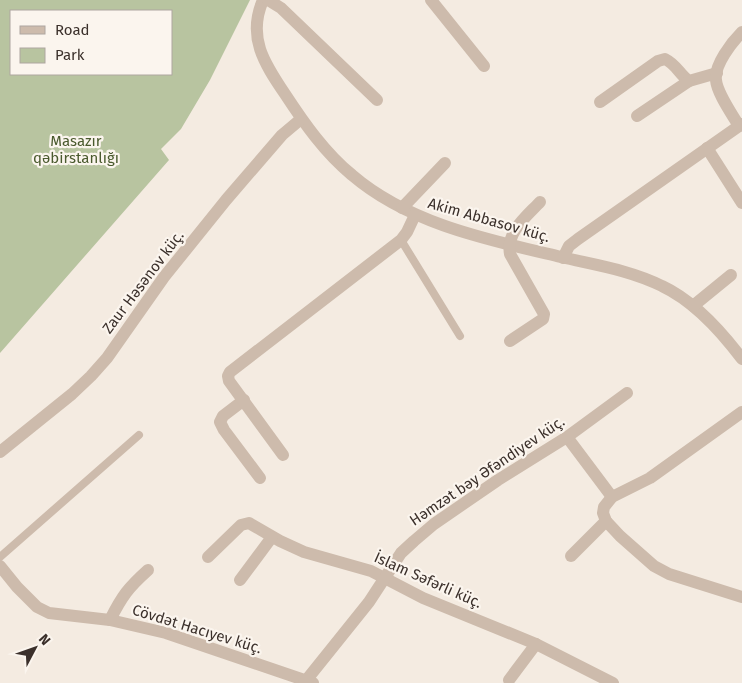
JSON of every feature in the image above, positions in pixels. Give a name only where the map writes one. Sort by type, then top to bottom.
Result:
[{"type":"street","name":"Akim Abbasov küç.","points":[[262,0],[256,23],[258,43],[267,66],[301,119],[351,175],[370,189],[415,215],[470,234],[563,258],[626,271],[661,285],[693,306],[720,332],[742,359]]},
{"type":"street","points":[[268,0],[281,8],[377,100]]},
{"type":"street","points":[[431,0],[484,66]]},
{"type":"street","points":[[563,258],[570,246],[578,239],[741,125],[719,91],[716,80],[723,58],[732,43],[742,32]]},
{"type":"street","points":[[600,102],[658,61],[665,59],[674,63],[684,77],[689,80]]},
{"type":"street","points":[[637,116],[689,80],[717,73]]},
{"type":"street","name":"Zaur Həsənov küç.","points":[[0,452],[72,394],[91,376],[107,358],[164,277],[226,200],[282,135],[301,119]]},
{"type":"street","points":[[707,148],[742,203]]},
{"type":"street","points":[[402,208],[445,163]]},
{"type":"street","points":[[510,341],[544,319],[544,314],[510,254],[508,244],[512,234],[540,202]]},
{"type":"street","points":[[283,455],[229,381],[228,376],[230,372],[400,240],[407,232],[415,215]]},
{"type":"street","points":[[693,306],[731,275]]},
{"type":"street","name":"Həmzət bəy Əfəndiyev küç.","points":[[308,682],[369,602],[402,553],[434,524],[498,480],[567,437],[627,393]]},
{"type":"street","points":[[244,400],[223,416],[220,422],[260,478]]},
{"type":"street","points":[[742,412],[650,478],[612,497],[604,507],[603,512],[606,521],[633,549],[654,566],[669,574],[742,597]]},
{"type":"street","points":[[567,437],[612,497]]},
{"type":"street","points":[[571,556],[606,521]]},
{"type":"street","name":"İslam Səfərli küç.","points":[[208,557],[241,525],[250,523],[304,552],[386,577],[423,598],[536,644],[614,683]]},
{"type":"street","points":[[240,580],[272,536]]},
{"type":"street","name":"Cövdət Hacıyev küç.","points":[[0,566],[17,587],[38,607],[49,614],[110,620],[166,633],[308,682]]},
{"type":"street","points":[[110,620],[122,596],[148,570]]},
{"type":"street","points":[[509,680],[536,644]]},
{"type":"lane","points":[[400,240],[460,336]]},
{"type":"lane","points":[[0,557],[139,435]]},
{"type":"green space","name":"Masazır qəbirstanlığı","points":[[0,0],[250,0],[210,80],[181,129],[161,149],[169,160],[0,353]]}]
